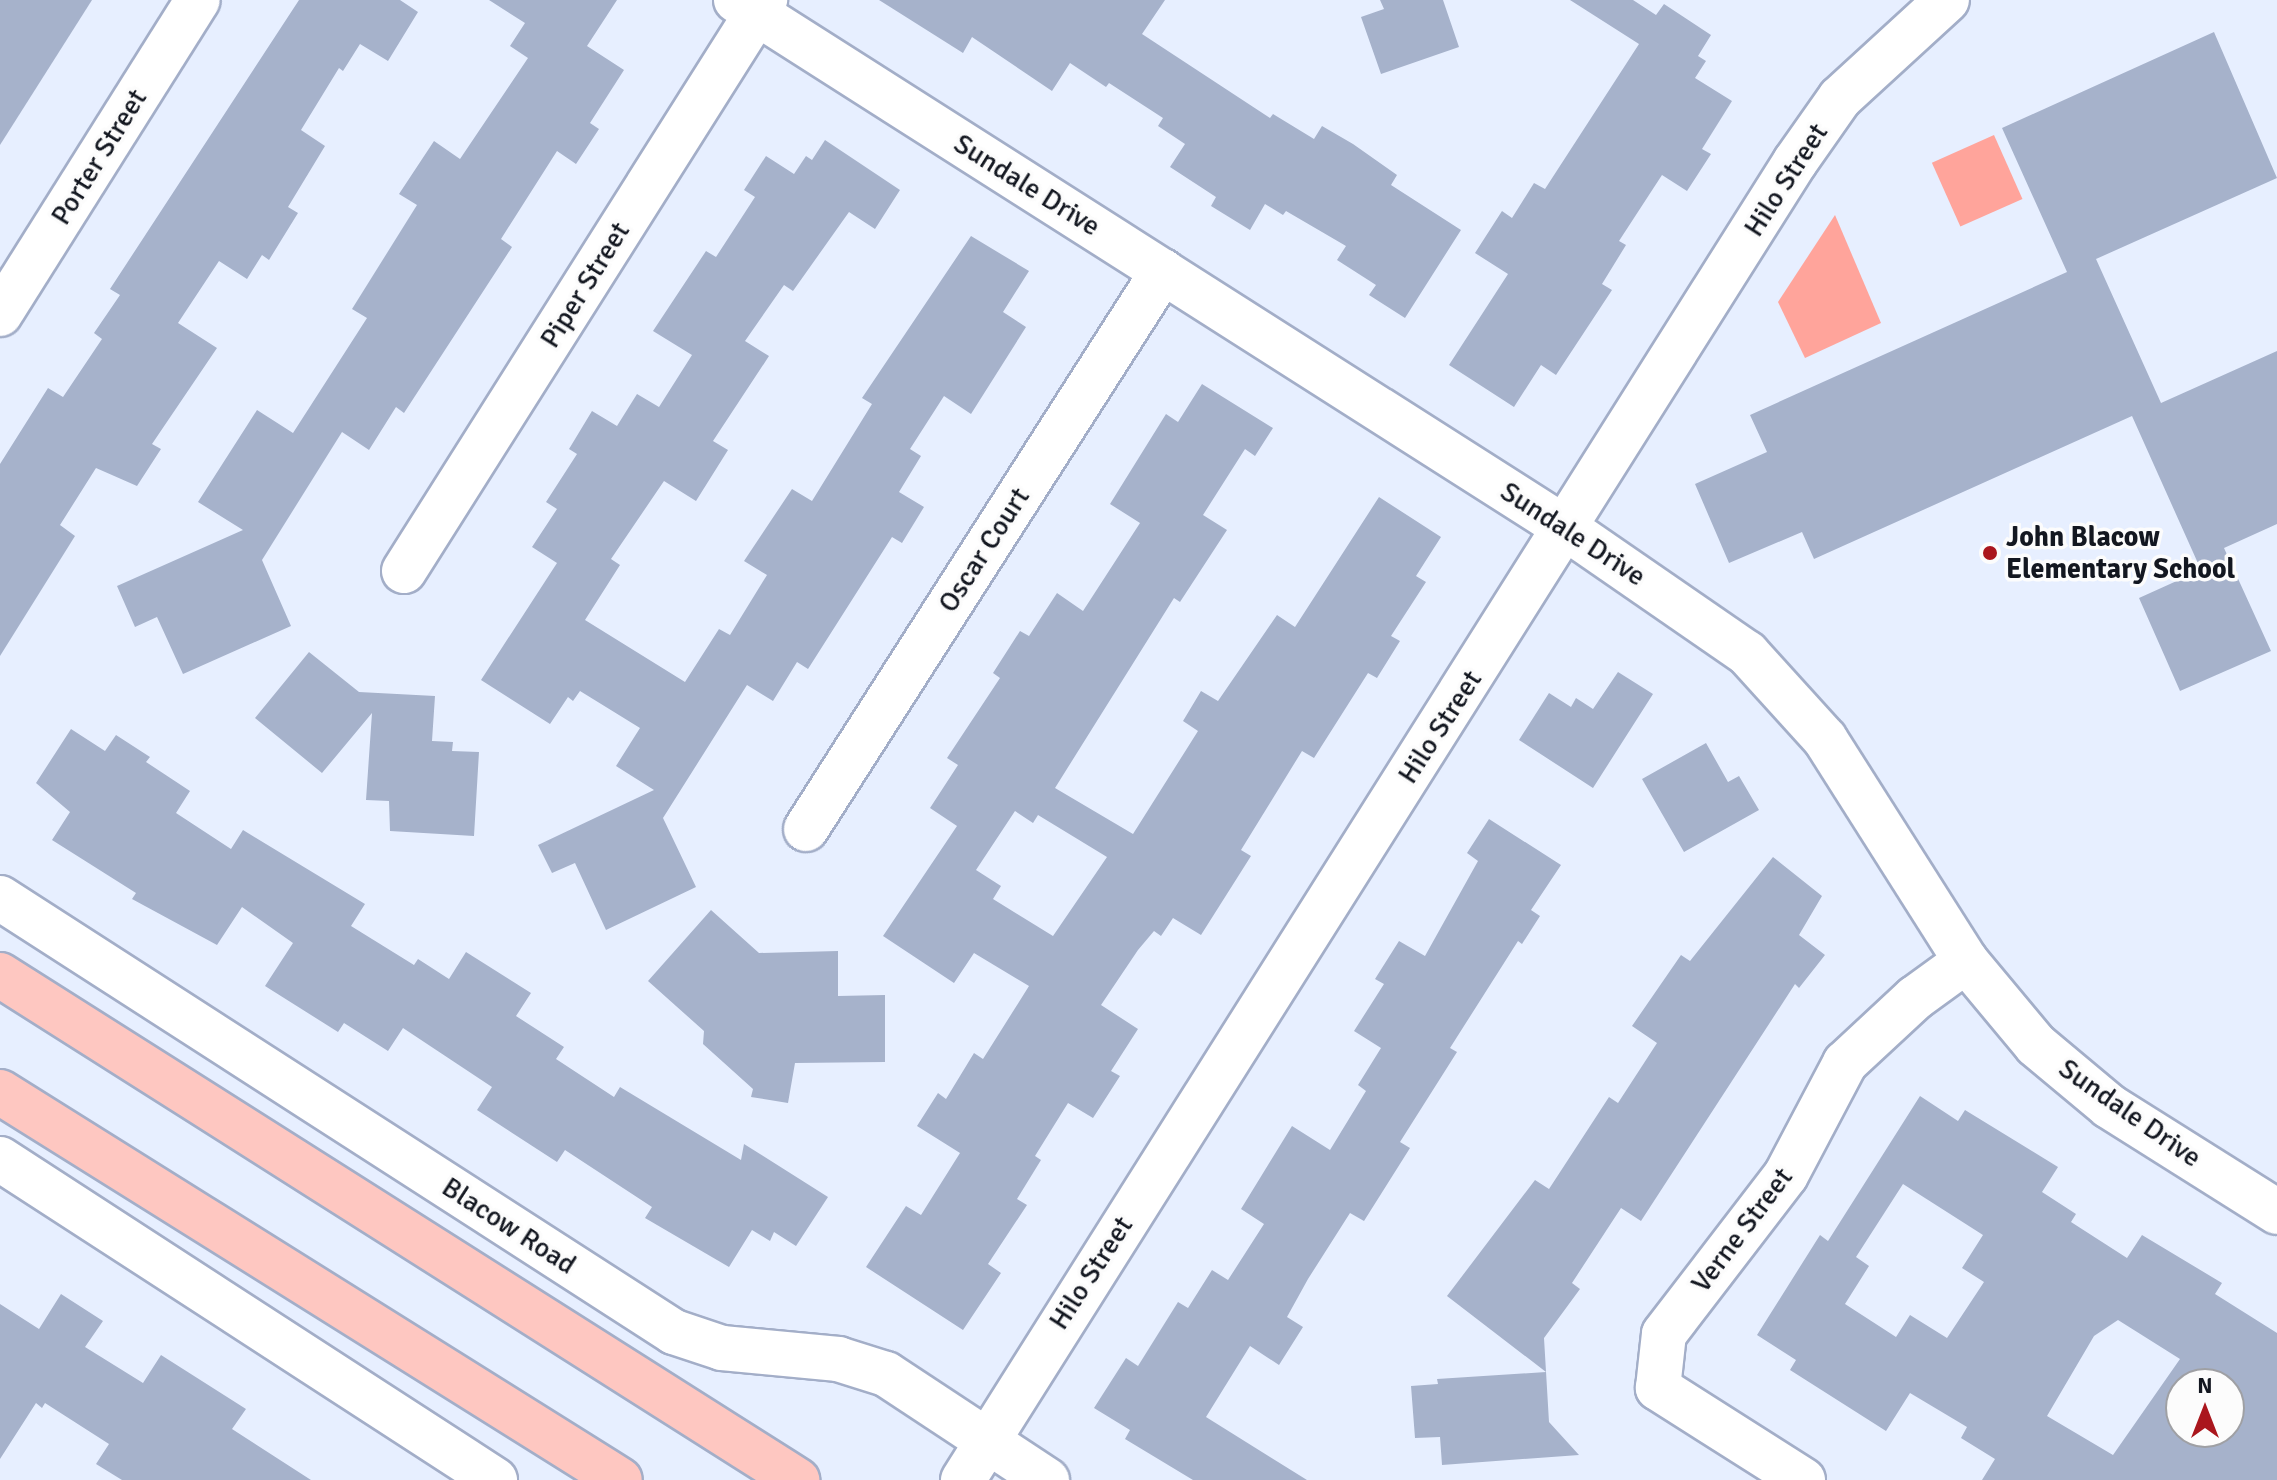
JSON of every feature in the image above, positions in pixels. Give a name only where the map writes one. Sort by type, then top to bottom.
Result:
[{"type":"main road","points":[[0,975],[797,1480]]},
{"type":"main road","points":[[0,1092],[620,1480]]},
{"type":"street","name":"Porter Street","points":[[0,314],[198,0]]},
{"type":"street","name":"Hilo Street","points":[[963,1480],[987,1436],[1840,98],[1947,0]]},
{"type":"street","name":"Sundale Drive","points":[[753,4],[1705,620],[1792,697],[1966,961],[2036,1045],[2109,1106],[2277,1212]]},
{"type":"street","name":"Piper Street","points":[[404,571],[753,4]]},
{"type":"street","name":"Oscar Court","points":[[806,829],[1163,271]]},
{"type":"street","name":"Blacow Road","points":[[0,898],[674,1332],[722,1348],[838,1359],[886,1374],[987,1436],[1047,1480]]},
{"type":"street","name":"Verne Street","points":[[1803,1480],[1658,1388],[1664,1334],[1786,1175],[1845,1063],[1915,998],[1966,961]]},
{"type":"street","points":[[0,1159],[495,1480]]},
{"type":"shaded area","points":[[1994,135],[2022,199],[1960,227],[1932,163]]},
{"type":"shaded area","points":[[1835,215],[1881,323],[1805,358],[1778,302]]},
{"type":"building","points":[[0,0],[92,0],[0,145]]},
{"type":"building","points":[[299,0],[400,0],[418,12],[388,61],[360,44],[343,71],[339,68],[301,130],[325,146],[288,207],[298,213],[269,260],[262,255],[247,279],[219,261],[178,323],[217,348],[152,444],[161,449],[137,486],[96,468],[60,525],[75,536],[0,656],[0,464],[48,388],[63,397],[102,339],[94,333],[120,295],[110,289]]},
{"type":"building","points":[[489,0],[617,0],[587,46],[624,70],[590,123],[599,129],[576,164],[557,151],[501,239],[512,247],[404,413],[396,407],[369,450],[342,432],[262,560],[291,626],[183,674],[157,617],[135,627],[117,586],[243,530],[198,502],[257,410],[293,433],[367,318],[352,309],[417,205],[399,194],[434,141],[460,159],[528,58],[510,46],[525,23]]},
{"type":"building","points":[[879,0],[1165,0],[1142,34],[1270,118],[1273,114],[1314,139],[1322,126],[1353,144],[1397,175],[1391,185],[1461,230],[1405,318],[1369,295],[1376,285],[1337,260],[1346,246],[1286,211],[1283,215],[1265,204],[1250,230],[1211,206],[1216,197],[1170,167],[1185,144],[1158,126],[1163,118],[1109,83],[1106,87],[1070,63],[1052,91],[972,37],[963,53]]},
{"type":"building","points":[[1380,0],[1443,0],[1459,47],[1381,74],[1361,17],[1384,9]]},
{"type":"building","points":[[1570,0],[1633,0],[1656,15],[1664,4],[1711,35],[1698,56],[1706,61],[1695,78],[1732,101],[1702,149],[1711,154],[1687,191],[1662,175],[1619,241],[1626,245],[1602,284],[1612,290],[1556,375],[1541,365],[1514,407],[1449,365],[1508,274],[1475,253],[1502,211],[1512,218],[1534,183],[1545,189],[1639,44]]},
{"type":"building","points":[[2214,32],[2277,178],[2096,259],[2161,403],[2277,351],[2277,524],[2224,548],[2271,651],[2180,691],[2139,598],[2201,570],[2132,416],[1814,559],[1802,532],[1729,563],[1695,484],[1767,452],[1750,415],[2067,272],[2002,128]]},
{"type":"building","points":[[825,140],[900,190],[875,229],[849,212],[793,291],[784,285],[745,341],[769,356],[713,441],[728,450],[696,501],[664,481],[611,559],[620,565],[585,620],[685,682],[719,629],[730,635],[767,575],[744,561],[792,489],[812,501],[872,404],[862,398],[971,236],[1029,271],[1003,312],[1026,327],[971,414],[944,396],[910,449],[921,456],[899,492],[924,507],[902,543],[892,537],[808,669],[797,662],[773,701],[747,685],[663,818],[696,887],[606,930],[575,863],[552,873],[538,845],[654,790],[616,766],[640,728],[580,691],[573,701],[568,697],[550,724],[481,680],[557,563],[532,547],[557,509],[546,502],[577,454],[569,449],[592,411],[617,426],[637,394],[659,407],[692,355],[653,331],[706,251],[716,257],[755,197],[744,190],[766,156],[794,174],[806,156],[812,160]]},
{"type":"building","points":[[1202,384],[1273,428],[1255,456],[1245,449],[1203,515],[1227,530],[1180,602],[1174,598],[1055,788],[1133,834],[1198,731],[1183,721],[1201,691],[1218,701],[1277,615],[1295,627],[1379,497],[1441,537],[1416,576],[1426,582],[1391,636],[1400,641],[1377,678],[1368,673],[1314,758],[1302,751],[1241,850],[1251,856],[1201,935],[1173,918],[1161,936],[1154,931],[1101,1005],[1138,1029],[1111,1071],[1120,1076],[1093,1118],[1068,1103],[1035,1156],[1041,1160],[1017,1199],[1027,1205],[988,1264],[1001,1273],[963,1330],[866,1267],[906,1206],[921,1215],[960,1153],[917,1126],[938,1093],[946,1099],[974,1053],[983,1059],[1029,986],[974,953],[954,983],[883,936],[957,826],[930,808],[958,765],[947,758],[1000,678],[993,673],[1020,631],[1029,636],[1057,593],[1083,611],[1140,523],[1110,504],[1166,414],[1178,422]],"holes":[[[1015,811],[1033,823],[1038,815],[1107,857],[1053,936],[993,899],[1001,886],[976,870]]]},
{"type":"building","points":[[309,652],[359,692],[435,696],[432,741],[453,742],[452,751],[479,752],[474,836],[390,831],[389,801],[366,800],[372,713],[322,773],[255,718]]},
{"type":"building","points":[[1618,672],[1653,694],[1593,788],[1519,740],[1549,693],[1571,707],[1576,698],[1593,709]]},
{"type":"building","points":[[71,729],[105,751],[116,735],[150,757],[146,762],[190,791],[176,813],[231,849],[243,830],[365,904],[351,926],[414,965],[418,959],[449,979],[466,952],[531,993],[516,1016],[564,1047],[556,1059],[614,1097],[620,1087],[741,1160],[744,1144],[828,1197],[796,1246],[774,1232],[770,1241],[752,1230],[729,1267],[645,1218],[652,1207],[565,1150],[557,1162],[477,1110],[492,1087],[403,1028],[388,1051],[344,1023],[338,1032],[265,986],[293,943],[242,907],[217,945],[132,899],[136,893],[52,840],[70,812],[36,783]]},
{"type":"building","points":[[1706,743],[1728,782],[1739,776],[1759,810],[1684,852],[1642,779]]},
{"type":"building","points":[[1489,819],[1561,865],[1531,910],[1540,916],[1522,944],[1518,941],[1450,1048],[1457,1052],[1400,1142],[1410,1148],[1364,1221],[1350,1213],[1308,1279],[1287,1317],[1303,1327],[1279,1365],[1250,1346],[1206,1417],[1307,1480],[1193,1480],[1125,1439],[1130,1430],[1094,1408],[1126,1358],[1138,1366],[1178,1302],[1188,1308],[1212,1270],[1228,1280],[1264,1224],[1241,1209],[1292,1126],[1330,1150],[1366,1091],[1358,1085],[1381,1048],[1354,1031],[1384,984],[1375,979],[1399,941],[1425,956],[1478,861],[1467,853]]},
{"type":"building","points":[[1773,857],[1822,896],[1799,935],[1825,955],[1799,988],[1795,984],[1641,1221],[1621,1208],[1572,1283],[1580,1289],[1544,1338],[1549,1422],[1579,1455],[1442,1465],[1440,1437],[1415,1438],[1411,1386],[1438,1384],[1437,1379],[1546,1372],[1447,1296],[1535,1180],[1549,1189],[1609,1097],[1618,1103],[1657,1043],[1632,1026],[1681,955],[1690,961]]},
{"type":"building","points":[[711,910],[759,953],[838,951],[838,996],[885,995],[885,1062],[795,1063],[788,1103],[751,1097],[753,1089],[703,1044],[704,1031],[648,981]]},
{"type":"building","points":[[1920,1096],[1958,1121],[1965,1110],[2058,1167],[2042,1192],[2076,1214],[2071,1222],[2127,1258],[2142,1235],[2222,1283],[2215,1294],[2277,1333],[2277,1480],[1982,1480],[1995,1459],[1961,1438],[1967,1427],[1910,1393],[1886,1431],[1790,1370],[1796,1360],[1757,1335],[1820,1235],[1828,1241]],"holes":[[[1903,1184],[1983,1235],[1962,1268],[1984,1282],[1947,1338],[1910,1315],[1896,1337],[1845,1304],[1869,1266],[1856,1257]],[[2118,1320],[2180,1359],[2174,1368],[2245,1368],[2245,1448],[2165,1448],[2165,1380],[2113,1455],[2047,1416],[2094,1336]]]},
{"type":"building","points":[[61,1294],[103,1321],[85,1347],[143,1383],[161,1355],[246,1409],[232,1429],[311,1480],[122,1480],[96,1464],[109,1444],[45,1403],[42,1408],[36,1403],[0,1459],[0,1304],[39,1329]]},
{"type":"place","name":"John Blacow Elementary School","points":[[1990,553]]}]
